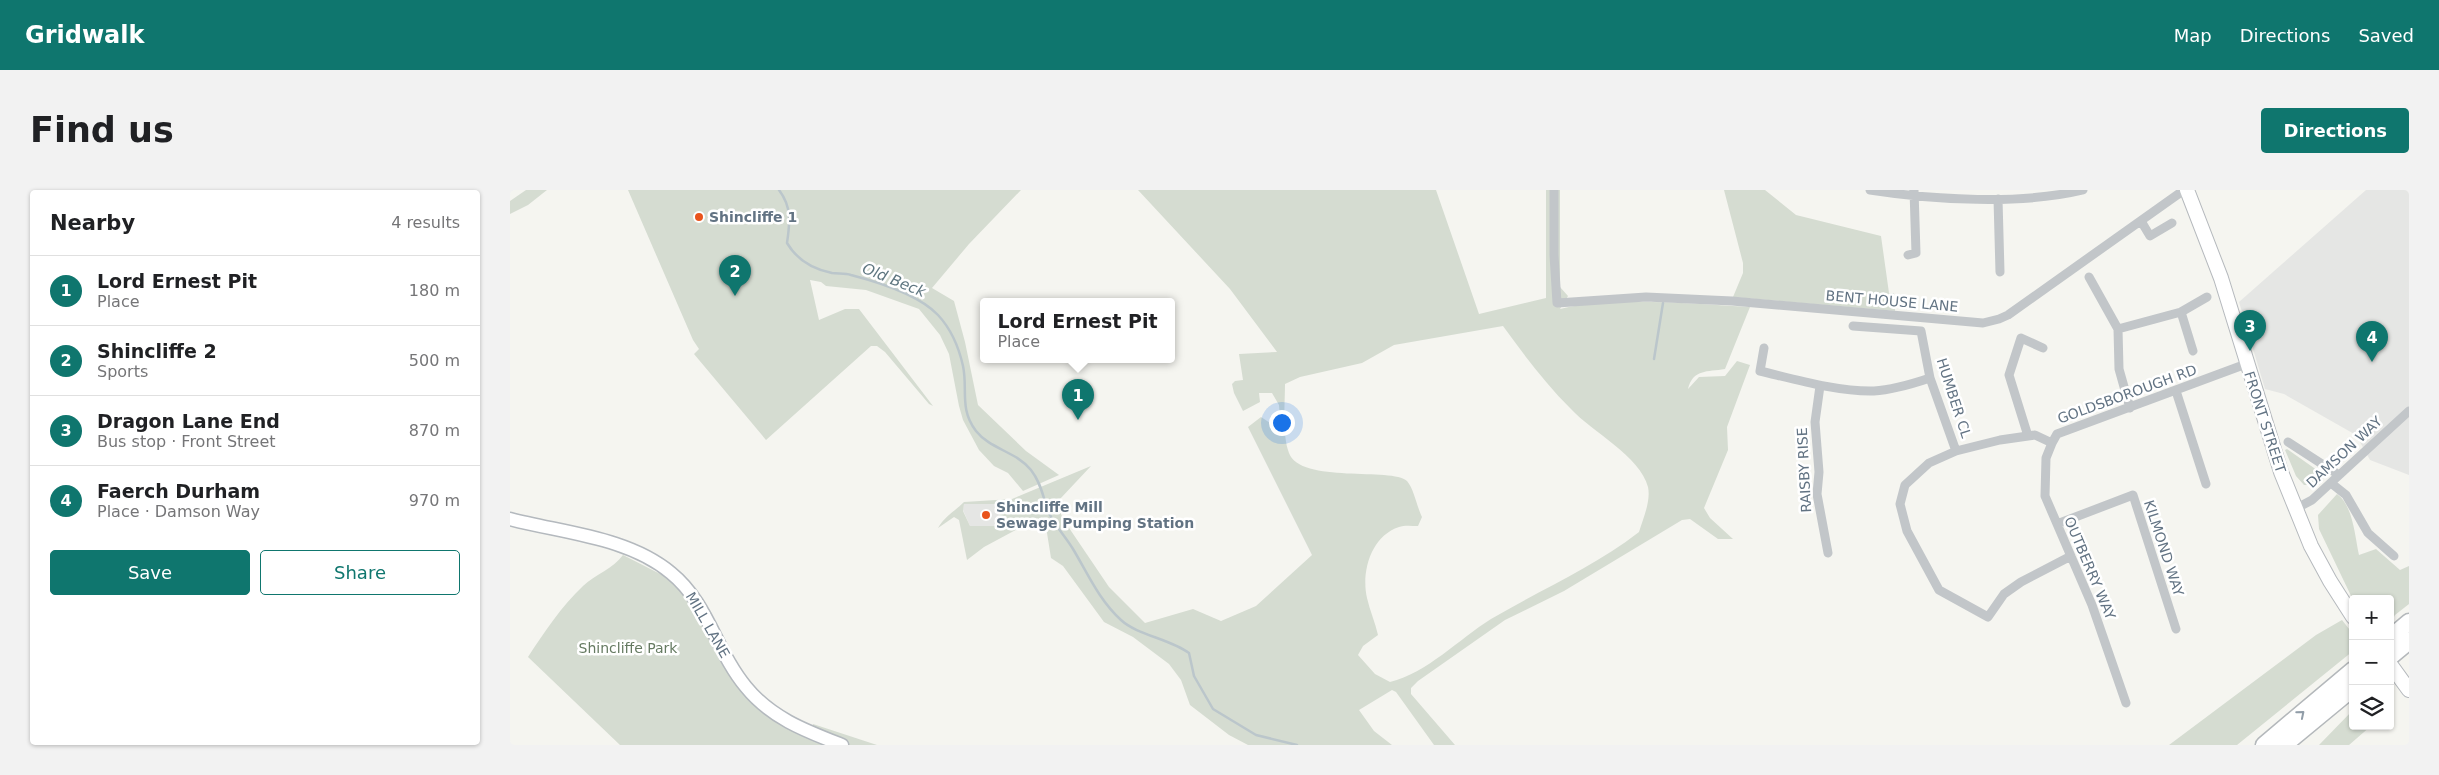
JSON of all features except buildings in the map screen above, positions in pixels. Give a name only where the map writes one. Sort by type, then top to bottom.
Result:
[{"type":"highway","points":[[2394,635],[2409,622]]},
{"type":"highway","points":[[2394,654],[2409,641]]},
{"type":"highway","points":[[2264,745],[2349,673]]},
{"type":"highway","points":[[2284,745],[2349,691]]},
{"type":"main road","name":"FRONT STREET","points":[[2186,190],[2221,278],[2267,434],[2295,509],[2330,581],[2349,611]]},
{"type":"main road","name":"MILL LANE","points":[[510,519],[605,541],[627,548],[656,562],[677,578],[692,594],[745,686],[774,714],[805,730],[842,745]]},
{"type":"main road","points":[[2399,674],[2409,690]]},
{"type":"street","name":"BENT HOUSE LANE","points":[[1554,190],[1554,255],[1557,303],[1646,297],[1925,319],[1990,322],[2014,310],[2186,190]]},
{"type":"street","points":[[1870,190],[1996,196],[2062,195],[2083,190]]},
{"type":"street","points":[[1914,192],[1916,256]]},
{"type":"street","points":[[1996,196],[2000,272]]},
{"type":"street","points":[[2141,221],[2153,239],[2172,223]]},
{"type":"street","points":[[2089,277],[2118,329],[2119,369],[2130,408]]},
{"type":"street","points":[[2118,329],[2181,312],[2207,296]]},
{"type":"street","points":[[2181,312],[2193,351]]},
{"type":"street","name":"HUMBER CL","points":[[1853,326],[1921,331],[1930,378],[1956,451]]},
{"type":"street","points":[[2028,436],[2009,375],[2021,338],[2043,348]]},
{"type":"street","points":[[1764,348],[1760,371],[1820,386],[1872,391],[1895,388],[1930,378]]},
{"type":"street","name":"GOLDSBOROUGH RD","points":[[2071,556],[2021,582],[2004,594],[1988,616],[1938,590],[1907,531],[1900,504],[1905,484],[1929,464],[1956,451],[2035,435],[2052,443],[2057,434],[2246,364]]},
{"type":"street","name":"RAISBY RISE","points":[[1820,386],[1816,422],[1819,472],[1817,494],[1828,553]]},
{"type":"street","points":[[2176,391],[2206,484]]},
{"type":"street","name":"DAMSON WAY","points":[[2295,509],[2312,500],[2409,411]]},
{"type":"street","points":[[2288,442],[2339,475]]},
{"type":"street","name":"OUTBERRY WAY","points":[[2052,443],[2046,458],[2045,496],[2092,605],[2126,703]]},
{"type":"street","points":[[2331,483],[2346,496],[2368,533],[2394,556]]},
{"type":"street","name":"KILMOND WAY","points":[[2057,524],[2133,495],[2176,629]]},
{"type":"shaded area","points":[[2366,190],[2409,190],[2409,475],[2370,460],[2356,435],[2284,394],[2265,389],[2239,302]]},
{"type":"shaded area","points":[[964,503],[999,504],[1000,526],[970,526],[963,510]]},
{"type":"green space","points":[[526,190],[547,190],[528,205],[510,214],[510,201]]},
{"type":"green space","points":[[628,190],[1021,190],[969,244],[932,288],[954,301],[978,405],[1026,451],[1059,475],[1023,491],[1008,473],[994,466],[979,450],[963,420],[949,354],[940,335],[919,309],[866,290],[826,286],[821,282],[810,280],[819,320],[845,309],[859,309],[933,406],[929,404],[885,352],[877,346],[871,346],[766,440],[694,354],[699,349],[693,340]]},
{"type":"green space","points":[[1138,190],[1436,190],[1479,314],[1546,298],[1546,190],[1560,190],[1560,287],[1568,296],[1560,309],[1582,305],[1629,302],[1750,307],[1725,369],[1707,371],[1697,375],[1693,378],[1688,389],[1699,377],[1725,376],[1737,361],[1750,365],[1727,427],[1728,450],[1704,508],[1710,518],[1733,539],[1718,539],[1690,519],[1682,520],[1564,591],[1505,620],[1418,681],[1411,688],[1411,694],[1455,745],[1434,745],[1396,692],[1392,690],[1359,710],[1374,731],[1392,745],[1248,745],[1229,735],[1190,705],[1181,680],[1169,664],[1133,637],[1104,622],[1063,566],[1051,558],[1047,533],[1038,518],[984,547],[967,560],[959,520],[954,517],[938,528],[964,502],[1012,499],[1091,466],[1060,499],[1059,509],[1063,519],[1109,587],[1145,623],[1193,609],[1221,621],[1256,606],[1312,555],[1248,427],[1261,417],[1273,425],[1280,418],[1279,405],[1272,393],[1259,393],[1260,402],[1243,411],[1234,393],[1232,384],[1235,381],[1243,380],[1239,354],[1277,352],[1230,289]],"holes":[[[1503,326],[1535,369],[1561,399],[1580,418],[1636,465],[1648,487],[1648,504],[1639,532],[1622,545],[1491,619],[1417,671],[1404,678],[1390,682],[1375,674],[1358,655],[1363,646],[1378,635],[1367,598],[1367,566],[1370,556],[1381,538],[1399,527],[1418,526],[1422,517],[1414,493],[1407,481],[1398,477],[1327,472],[1297,463],[1289,453],[1285,437],[1285,384],[1300,377],[1362,363],[1394,345]],[[964,504],[999,504],[1000,526],[970,526],[963,511]]]},
{"type":"green space","points":[[1724,190],[1765,190],[1796,215],[1881,236],[1889,293],[1894,293],[1895,311],[1733,297],[1743,273],[1743,263]]},
{"type":"green space","points":[[2287,449],[2324,475],[2320,484],[2313,487],[2312,485],[2304,485],[2296,476],[2285,450]]},
{"type":"green space","points":[[2337,494],[2350,513],[2359,555],[2376,549],[2400,570],[2409,566],[2409,604],[2394,617],[2394,595],[2351,595],[2319,529],[2318,515]]},
{"type":"green space","name":"Shincliffe Park","points":[[623,555],[670,579],[688,601],[733,679],[811,732],[813,724],[877,745],[620,745],[528,657],[575,594]]},
{"type":"green space","points":[[2342,620],[2349,629],[2349,654],[2237,745],[2169,745],[2316,635]]},
{"type":"green space","points":[[2349,714],[2349,730],[2366,730],[2349,745],[2319,745]]},
{"type":"waterway","name":"Old Beck","points":[[779,190],[786,203],[789,215],[787,243],[800,259],[825,271],[849,274],[898,290],[920,301],[943,320],[954,339],[961,359],[966,407],[971,423],[982,437],[1018,459],[1031,470],[1038,481],[1052,519],[1094,586],[1113,612],[1136,630],[1173,644],[1189,653],[1194,676],[1213,709],[1256,735],[1297,745]]},
{"type":"waterway","points":[[1654,359],[1663,303]]},
{"type":"place","name":"Shincliffe 1","points":[[699,217]]},
{"type":"place","name":"Shincliffe 2","points":[[735,296]]},
{"type":"place","name":"Dragon Lane End","points":[[2250,351]]},
{"type":"place","name":"Faerch Durham","points":[[2372,362]]},
{"type":"place","name":"Lord Ernest Pit","points":[[1078,420]]},
{"type":"place","name":"Shincliffe Mill Sewage Pumping Station","points":[[986,515]]}]
